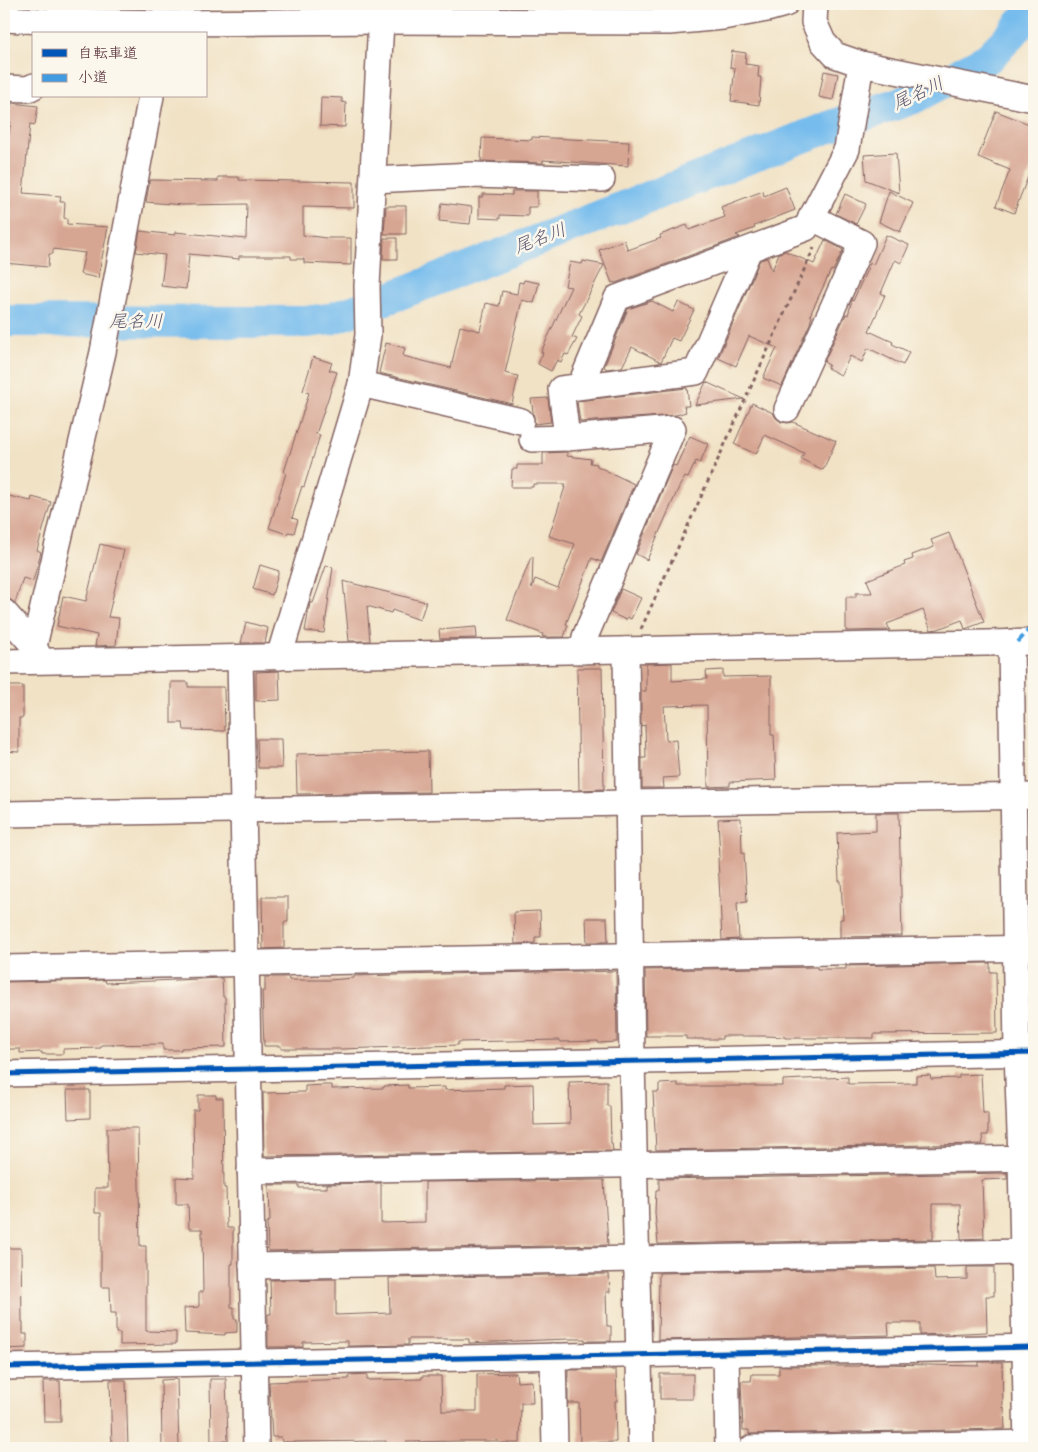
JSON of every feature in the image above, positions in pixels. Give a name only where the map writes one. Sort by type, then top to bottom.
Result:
[{"type":"street","points":[[13,14],[44,28],[171,28],[220,13],[327,12],[381,21],[669,22],[722,17],[785,4]]},
{"type":"street","points":[[815,4],[814,22],[823,42],[835,55],[861,64],[928,79],[1034,99]]},
{"type":"street","points":[[279,657],[361,384],[368,335],[367,286],[381,21]]},
{"type":"street","points":[[580,386],[617,298],[749,250],[806,228],[818,221],[847,149],[861,64]]},
{"type":"street","points":[[4,88],[28,89],[32,87]]},
{"type":"street","points":[[38,654],[103,352],[151,98]]},
{"type":"street","points":[[373,180],[473,174],[602,179]]},
{"type":"street","points":[[787,409],[862,243],[818,221]]},
{"type":"street","points":[[567,438],[561,390],[696,372],[749,250]]},
{"type":"street","points":[[361,384],[526,430],[567,438],[673,430],[585,637],[583,651]]},
{"type":"street","points":[[4,612],[38,654]]},
{"type":"street","points":[[4,662],[38,654],[240,658],[1023,642],[1028,1158],[1024,1252],[1030,1347],[1030,1445],[752,1448]]},
{"type":"street","points":[[629,650],[630,956],[642,1448]]},
{"type":"street","points":[[240,658],[256,1448]]},
{"type":"street","points":[[4,814],[1024,796]]},
{"type":"street","points":[[4,968],[1025,948]]},
{"type":"street","points":[[4,1074],[1026,1053]]},
{"type":"street","points":[[250,1171],[1028,1158]]},
{"type":"street","points":[[252,1266],[1024,1252]]},
{"type":"street","points":[[4,1367],[1030,1347]]},
{"type":"street","points":[[726,1353],[728,1448]]},
{"type":"street","points":[[553,1356],[555,1448]]},
{"type":"path","points":[[629,650],[818,221]]},
{"type":"building","points":[[732,51],[746,53],[745,64],[759,66],[758,77],[761,77],[759,105],[731,101],[735,68],[730,67]]},
{"type":"building","points":[[824,71],[838,74],[833,100],[819,97]]},
{"type":"building","points":[[321,97],[342,98],[342,102],[346,103],[345,127],[320,126]]},
{"type":"building","points":[[12,103],[38,106],[35,125],[30,124],[23,193],[61,196],[60,202],[65,202],[64,218],[67,219],[67,224],[108,227],[98,278],[80,274],[85,253],[53,249],[53,254],[49,254],[48,267],[4,263],[4,163],[11,122],[7,121]]},
{"type":"building","points":[[996,111],[1034,126],[1034,161],[1014,213],[996,206],[1010,170],[978,157]]},
{"type":"building","points":[[532,137],[629,142],[628,166],[543,160],[543,163],[481,161],[482,138],[532,140]]},
{"type":"building","points":[[896,153],[899,193],[866,180],[864,155]]},
{"type":"building","points":[[218,177],[239,177],[239,180],[354,182],[354,208],[303,207],[303,235],[326,238],[351,238],[351,265],[304,263],[304,259],[291,259],[291,256],[239,256],[239,259],[189,254],[186,289],[161,286],[165,255],[136,252],[140,231],[175,235],[175,232],[246,239],[247,204],[183,205],[146,202],[150,180],[218,181]]},
{"type":"building","points":[[786,187],[795,210],[736,235],[740,237],[612,283],[599,250],[624,240],[628,250],[661,238],[660,235],[687,225],[689,230],[725,217],[721,207],[763,191],[764,196]]},
{"type":"building","points":[[512,191],[537,191],[537,207],[528,207],[528,216],[500,215],[500,219],[479,218],[479,197],[483,197],[483,194],[512,195]]},
{"type":"building","points":[[889,191],[913,203],[900,232],[879,222]]},
{"type":"building","points":[[845,194],[866,204],[856,224],[836,214]]},
{"type":"building","points":[[442,203],[472,207],[470,224],[439,221]]},
{"type":"building","points":[[386,206],[406,206],[406,234],[384,234]]},
{"type":"building","points":[[886,235],[909,245],[901,263],[895,260],[881,293],[885,295],[869,331],[909,352],[903,365],[868,348],[862,362],[850,356],[841,375],[827,368],[829,365],[824,362],[846,314],[848,315],[852,300],[870,263],[873,265]]},
{"type":"building","points":[[384,238],[397,238],[397,259],[383,259]]},
{"type":"building","points":[[825,240],[843,250],[833,271],[831,270],[810,315],[812,316],[810,323],[782,386],[763,378],[777,348],[749,336],[736,366],[718,358],[760,260],[767,258],[772,271],[779,253],[785,251],[814,264]]},
{"type":"building","points":[[583,261],[604,265],[579,314],[582,316],[572,337],[577,339],[568,355],[565,354],[561,362],[557,360],[551,371],[538,364],[543,353],[541,352],[571,287],[565,286],[570,262],[582,264]]},
{"type":"building","points":[[524,280],[539,283],[534,303],[522,300],[505,373],[518,376],[512,404],[379,373],[386,343],[405,348],[403,356],[451,368],[460,326],[480,331],[486,303],[499,306],[502,291],[517,294],[519,282],[523,283]]},
{"type":"building","points":[[652,301],[673,312],[678,302],[694,310],[679,341],[672,338],[661,362],[632,347],[622,367],[607,369],[604,367],[628,309]]},
{"type":"building","points":[[313,357],[332,363],[329,370],[337,372],[316,434],[320,435],[304,487],[302,486],[292,518],[298,520],[294,533],[288,532],[287,534],[269,528],[286,473],[284,472],[309,393],[303,391]]},
{"type":"building","points":[[706,382],[721,389],[744,399],[695,405]]},
{"type":"building","points":[[687,388],[689,406],[684,406],[686,412],[676,415],[580,422],[577,401]]},
{"type":"building","points":[[548,398],[551,422],[535,424],[531,399]]},
{"type":"building","points":[[752,403],[773,413],[781,422],[793,422],[836,441],[823,470],[801,459],[804,453],[765,435],[756,454],[734,444]]},
{"type":"building","points":[[690,436],[708,444],[700,463],[696,461],[688,478],[685,477],[679,487],[647,560],[636,554],[673,465],[676,466]]},
{"type":"building","points":[[567,452],[567,456],[591,459],[590,463],[597,464],[597,466],[634,484],[601,562],[592,558],[566,624],[568,625],[564,637],[545,637],[542,636],[543,634],[507,620],[531,557],[533,557],[532,588],[535,579],[558,588],[575,544],[549,536],[566,484],[533,484],[533,487],[511,487],[512,469],[517,469],[517,465],[543,465],[543,453]]},
{"type":"building","points":[[4,495],[31,501],[32,497],[51,502],[37,550],[41,552],[33,581],[23,578],[15,603],[4,596]]},
{"type":"building","points":[[949,533],[984,622],[965,629],[962,620],[931,630],[923,610],[887,624],[890,630],[846,631],[846,597],[856,597],[856,593],[872,593],[867,580],[905,565],[904,562],[913,559],[912,555],[934,547],[931,540]]},
{"type":"building","points":[[100,544],[124,550],[108,617],[119,618],[116,645],[95,646],[97,635],[57,626],[63,596],[86,601]]},
{"type":"building","points":[[260,565],[279,571],[272,595],[253,589]]},
{"type":"building","points":[[326,566],[333,567],[324,633],[305,631],[310,603],[313,603]]},
{"type":"building","points":[[343,581],[426,602],[420,620],[392,610],[391,613],[367,606],[370,641],[349,641]]},
{"type":"building","points":[[621,589],[641,598],[631,619],[627,617],[626,620],[611,613]]},
{"type":"building","points":[[246,622],[268,628],[265,643],[241,643]]},
{"type":"building","points":[[476,627],[477,638],[440,639],[439,630]]},
{"type":"building","points":[[672,663],[672,681],[707,679],[706,671],[723,670],[723,677],[771,676],[771,735],[774,735],[776,780],[730,782],[730,786],[708,787],[707,705],[664,706],[666,739],[667,741],[676,740],[679,777],[663,778],[664,788],[642,788],[642,758],[646,758],[645,725],[641,726],[641,691],[646,691],[646,664]]},
{"type":"building","points":[[577,668],[602,668],[604,789],[579,790]]},
{"type":"building","points":[[279,671],[280,700],[256,701],[256,672]]},
{"type":"building","points":[[171,682],[188,682],[188,687],[224,687],[225,731],[184,730],[183,723],[171,723]]},
{"type":"building","points":[[4,686],[23,686],[23,718],[19,718],[19,752],[4,751]]},
{"type":"building","points":[[257,739],[281,739],[282,768],[258,768]]},
{"type":"building","points":[[428,751],[429,792],[297,794],[296,754]]},
{"type":"building","points":[[876,813],[899,813],[902,936],[840,937],[840,919],[843,919],[837,833],[876,831]]},
{"type":"building","points":[[741,818],[747,902],[737,903],[739,939],[722,940],[718,819]]},
{"type":"building","points":[[262,897],[288,897],[288,922],[284,922],[284,948],[263,949]]},
{"type":"building","points":[[540,911],[541,937],[535,937],[535,943],[515,944],[514,912]]},
{"type":"building","points":[[586,918],[607,918],[608,942],[587,942]]},
{"type":"building","points":[[990,963],[990,972],[996,972],[997,1033],[874,1034],[874,1038],[722,1036],[722,1039],[686,1039],[686,1036],[646,1036],[645,970],[817,967],[817,969],[846,969],[846,966]]},
{"type":"building","points":[[616,971],[617,1042],[561,1042],[560,1040],[458,1042],[458,1045],[341,1049],[281,1049],[281,1046],[264,1046],[262,991],[265,991],[265,977],[288,977],[289,980],[329,980],[354,978],[354,976]]},
{"type":"building","points":[[222,978],[223,997],[225,997],[226,1047],[163,1050],[163,1044],[101,1045],[101,1048],[63,1049],[63,1054],[42,1054],[42,1052],[20,1053],[20,1049],[4,1049],[4,982],[105,980],[106,983]]},
{"type":"building","points":[[981,1074],[983,1113],[988,1113],[988,1135],[982,1135],[983,1144],[656,1150],[653,1092],[659,1092],[659,1084],[678,1083],[678,1086],[783,1086],[783,1080],[848,1077],[848,1084],[916,1083],[916,1076],[930,1075],[931,1079],[959,1078],[959,1075]]},
{"type":"building","points":[[607,1081],[607,1106],[610,1106],[613,1151],[264,1156],[263,1093],[305,1092],[305,1086],[324,1085],[332,1085],[332,1089],[384,1088],[384,1086],[408,1085],[408,1088],[445,1087],[445,1090],[504,1088],[504,1085],[533,1084],[534,1125],[570,1124],[569,1082]]},
{"type":"building","points":[[67,1090],[90,1090],[90,1118],[68,1119]]},
{"type":"building","points":[[198,1095],[216,1095],[216,1098],[223,1098],[224,1188],[226,1188],[227,1228],[233,1228],[231,1307],[234,1307],[234,1319],[237,1319],[237,1332],[225,1333],[225,1335],[185,1333],[184,1308],[199,1307],[199,1292],[203,1292],[202,1229],[189,1229],[188,1204],[176,1204],[176,1177],[194,1178],[193,1110],[198,1110]]},
{"type":"building","points":[[107,1128],[138,1128],[140,1246],[146,1246],[146,1331],[176,1332],[176,1344],[120,1345],[120,1333],[116,1333],[116,1313],[111,1313],[110,1287],[101,1287],[101,1213],[95,1213],[95,1188],[108,1188]]},
{"type":"building","points":[[1007,1173],[1007,1179],[982,1180],[984,1238],[961,1239],[960,1204],[933,1204],[933,1239],[658,1244],[655,1213],[656,1190],[659,1190],[659,1179]]},
{"type":"building","points":[[604,1180],[608,1245],[268,1251],[267,1222],[270,1221],[269,1185],[299,1185],[299,1188],[327,1188],[327,1184],[381,1183],[381,1223],[425,1222],[425,1182]]},
{"type":"building","points":[[4,1248],[21,1248],[22,1322],[23,1334],[27,1334],[27,1348],[4,1349]]},
{"type":"building","points":[[967,1267],[994,1267],[994,1296],[986,1296],[987,1332],[920,1335],[920,1323],[888,1323],[889,1335],[658,1340],[659,1273],[934,1268],[935,1280],[967,1279]]},
{"type":"building","points":[[609,1274],[610,1292],[606,1292],[607,1326],[611,1326],[611,1341],[568,1339],[469,1343],[469,1339],[408,1339],[408,1345],[348,1346],[348,1341],[303,1342],[303,1347],[268,1347],[268,1314],[271,1314],[270,1280],[336,1279],[336,1315],[390,1313],[389,1278]]},
{"type":"building","points":[[979,1362],[1002,1362],[1005,1429],[749,1434],[749,1430],[743,1430],[741,1381],[751,1381],[752,1374],[779,1374],[779,1366],[860,1366],[881,1364],[979,1366]]},
{"type":"building","points":[[568,1370],[616,1370],[616,1442],[580,1443],[579,1403],[568,1403]]},
{"type":"building","points":[[516,1373],[517,1382],[532,1381],[533,1403],[521,1403],[520,1443],[459,1441],[406,1442],[406,1444],[386,1445],[386,1441],[282,1442],[281,1437],[272,1437],[269,1382],[349,1379],[349,1375],[367,1374],[367,1380],[422,1379],[422,1376],[441,1376],[442,1411],[477,1411],[477,1374]]},
{"type":"building","points":[[660,1374],[693,1374],[693,1399],[660,1399]]},
{"type":"building","points":[[177,1379],[179,1448],[162,1448],[161,1380]]},
{"type":"building","points":[[210,1379],[226,1379],[228,1441],[211,1441]]},
{"type":"building","points":[[110,1380],[126,1380],[128,1448],[112,1448]]},
{"type":"building","points":[[43,1381],[60,1381],[61,1422],[44,1422]]},
{"type":"waterway","name":"尾名川","points":[[4,321],[306,322],[330,319],[389,298],[829,127],[914,98],[988,58],[1011,35],[1034,7]]},
{"type":"marked path","points":[[1018,642],[1034,624]]},
{"type":"cycle path","points":[[4,1074],[1034,1053]]},
{"type":"cycle path","points":[[4,1367],[1034,1347]]}]
